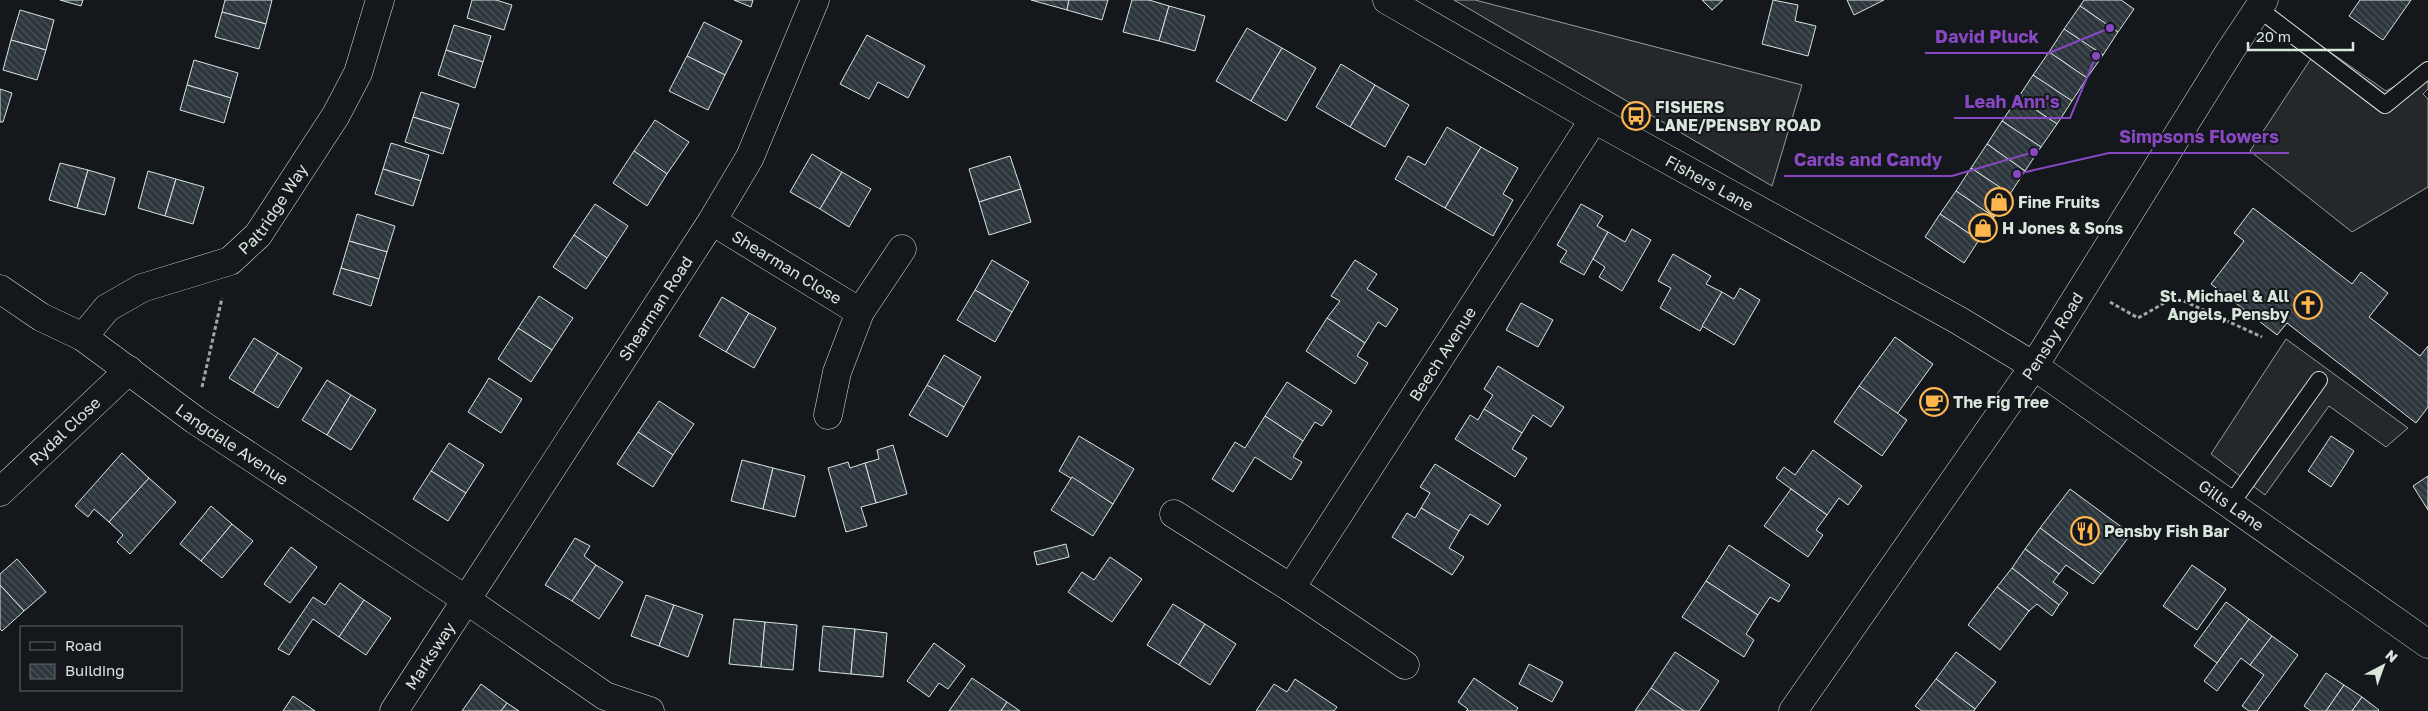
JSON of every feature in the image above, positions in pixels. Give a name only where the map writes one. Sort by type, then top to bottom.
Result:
[{"type":"street","name":"Paltridge Way","points":[[83,337],[107,308],[142,288],[230,260],[258,235],[336,115],[358,73],[380,0]]},
{"type":"street","name":"Shearman Road","points":[[465,599],[712,221],[750,156],[815,0]]},
{"type":"street","name":"Fishers Lane","points":[[1387,0],[1594,119],[1858,263],[2034,366]]},
{"type":"street","name":"Pensby Road","points":[[1793,711],[2034,366],[2230,51],[2262,4]]},
{"type":"street","name":"Beech Avenue","points":[[1291,588],[1594,119]]},
{"type":"street","name":"Shearman Close","points":[[712,221],[860,312]]},
{"type":"street","points":[[828,415],[837,372],[860,312],[902,249]]},
{"type":"street","name":"Langdale Avenue","points":[[0,290],[41,317],[83,337],[195,420],[465,599],[604,696],[650,711]]},
{"type":"street","name":"Gills Lane","points":[[2034,366],[2428,644]]},
{"type":"street","name":"Rydal Close","points":[[0,492],[129,370]]},
{"type":"street","points":[[1174,514],[1291,588],[1405,665]]},
{"type":"street","name":"Marksway","points":[[394,711],[465,599]]},
{"type":"lane","points":[[2262,4],[2386,105],[2428,70]]},
{"type":"lane","points":[[2230,505],[2318,380]]},
{"type":"path","points":[[195,420],[230,260]]},
{"type":"path","points":[[2083,288],[2138,318],[2175,297],[2262,337]]},
{"type":"shaded area","points":[[1454,0],[1475,0],[1802,85],[1772,186]]},
{"type":"shaded area","points":[[2320,45],[2386,91],[2414,76],[2428,62],[2428,89],[2423,94],[2428,99],[2428,187],[2352,232],[2250,151]]},
{"type":"shaded area","points":[[2286,339],[2408,428],[2386,447],[2329,406],[2265,495],[2211,454]]},
{"type":"building","points":[[60,0],[83,0],[81,6]]},
{"type":"building","points":[[225,0],[272,0],[266,24],[222,12]]},
{"type":"building","points":[[472,0],[496,0],[512,5],[504,30],[467,18]]},
{"type":"building","points":[[734,0],[753,0],[751,7]]},
{"type":"building","points":[[1031,0],[1069,0],[1067,10]]},
{"type":"building","points":[[1069,0],[1108,0],[1102,20],[1067,10]]},
{"type":"building","points":[[1132,0],[1149,0],[1169,6],[1159,41],[1123,32]]},
{"type":"building","points":[[1702,0],[1723,0],[1712,10]]},
{"type":"building","points":[[1773,0],[1798,5],[1795,21],[1816,26],[1808,56],[1762,44]]},
{"type":"building","points":[[1847,0],[1884,0],[1854,15]]},
{"type":"building","points":[[2084,0],[2121,0],[2134,9],[2118,32],[2080,6]]},
{"type":"building","points":[[2360,0],[2411,0],[2383,40],[2349,16]]},
{"type":"building","points":[[1169,6],[1205,16],[1195,51],[1159,41]]},
{"type":"building","points":[[2080,6],[2118,32],[2103,55],[2064,29]]},
{"type":"building","points":[[20,10],[54,20],[46,50],[11,40]]},
{"type":"building","points":[[222,12],[266,24],[259,49],[215,37]]},
{"type":"building","points":[[704,22],[742,41],[725,75],[687,56]]},
{"type":"building","points":[[454,25],[491,36],[483,62],[446,50]]},
{"type":"building","points":[[1247,28],[1282,48],[1251,101],[1216,81]]},
{"type":"building","points":[[2064,29],[2103,55],[2087,78],[2049,52]]},
{"type":"building","points":[[867,35],[925,66],[908,98],[878,82],[869,99],[840,84]]},
{"type":"building","points":[[11,40],[46,50],[37,80],[3,70]]},
{"type":"building","points":[[1282,48],[1316,68],[1286,121],[1251,101]]},
{"type":"building","points":[[446,50],[483,62],[475,88],[438,75]]},
{"type":"building","points":[[2049,52],[2087,78],[2072,101],[2033,75]]},
{"type":"building","points":[[687,56],[725,75],[708,110],[669,91]]},
{"type":"building","points":[[194,60],[238,73],[231,98],[187,85]]},
{"type":"building","points":[[1341,64],[1375,85],[1350,127],[1316,107]]},
{"type":"building","points":[[2033,75],[2072,101],[2057,124],[2018,98]]},
{"type":"building","points":[[187,85],[231,98],[224,123],[180,110]]},
{"type":"building","points":[[1375,85],[1409,105],[1385,147],[1350,127]]},
{"type":"building","points":[[0,89],[12,93],[3,122],[0,122]]},
{"type":"building","points":[[421,92],[459,104],[451,129],[413,117]]},
{"type":"building","points":[[2018,98],[2057,124],[2041,147],[2002,121]]},
{"type":"building","points":[[413,117],[451,129],[443,154],[405,142]]},
{"type":"building","points":[[655,120],[689,142],[667,174],[634,151]]},
{"type":"building","points":[[2002,121],[2041,147],[2025,171],[1987,144]]},
{"type":"building","points":[[1447,127],[1481,147],[1445,208],[1395,179],[1408,156],[1425,165]]},
{"type":"building","points":[[391,143],[429,155],[421,181],[383,169]]},
{"type":"building","points":[[1987,144],[2025,171],[2010,194],[1971,168]]},
{"type":"building","points":[[1481,147],[1518,168],[1503,194],[1513,200],[1493,236],[1445,208]]},
{"type":"building","points":[[634,151],[667,174],[647,206],[613,183]]},
{"type":"building","points":[[812,154],[842,172],[820,209],[790,192]]},
{"type":"building","points":[[1010,156],[1021,189],[979,202],[969,169]]},
{"type":"building","points":[[60,163],[88,170],[77,208],[49,200]]},
{"type":"building","points":[[1971,168],[2010,194],[1994,217],[1956,191]]},
{"type":"building","points":[[383,169],[421,181],[413,206],[375,194]]},
{"type":"building","points":[[88,170],[115,178],[105,215],[77,208]]},
{"type":"building","points":[[148,171],[176,179],[165,216],[138,208]]},
{"type":"building","points":[[842,172],[871,189],[849,227],[820,209]]},
{"type":"building","points":[[176,179],[204,187],[193,224],[165,216]]},
{"type":"building","points":[[1021,189],[1031,222],[989,235],[979,202]]},
{"type":"building","points":[[1956,191],[1994,217],[1979,240],[1940,214]]},
{"type":"building","points":[[595,204],[628,226],[607,258],[574,235]]},
{"type":"building","points":[[1581,204],[1603,216],[1597,226],[1608,232],[1584,275],[1560,262],[1567,251],[1557,245]]},
{"type":"building","name":"St. Michael & All Angels, Pensby","points":[[2253,208],[2352,284],[2361,272],[2388,293],[2369,317],[2420,356],[2428,346],[2428,407],[2416,423],[2287,323],[2277,335],[2211,284],[2244,241],[2234,233]]},
{"type":"building","points":[[357,214],[395,226],[387,252],[349,241]]},
{"type":"building","points":[[1940,214],[1979,240],[1964,263],[1925,237]]},
{"type":"building","points":[[1632,229],[1651,240],[1622,291],[1599,277],[1605,267],[1593,259],[1608,232],[1625,242]]},
{"type":"building","points":[[574,235],[607,258],[586,289],[553,267]]},
{"type":"building","points":[[349,241],[387,252],[379,279],[341,268]]},
{"type":"building","points":[[1673,254],[1711,276],[1706,284],[1722,292],[1700,331],[1660,308],[1671,288],[1658,281]]},
{"type":"building","points":[[992,260],[1029,282],[1012,312],[975,290]]},
{"type":"building","points":[[1355,260],[1377,274],[1367,289],[1398,309],[1386,327],[1378,322],[1365,343],[1327,318],[1340,301],[1331,296]]},
{"type":"building","points":[[341,268],[379,279],[371,306],[333,294]]},
{"type":"building","points":[[1740,288],[1760,300],[1734,345],[1702,326],[1722,292],[1734,299]]},
{"type":"building","points":[[975,290],[1012,312],[995,342],[957,320]]},
{"type":"building","points":[[539,296],[573,318],[552,350],[518,328]]},
{"type":"building","points":[[722,297],[749,313],[726,352],[699,336]]},
{"type":"building","points":[[1521,303],[1553,320],[1538,347],[1506,330]]},
{"type":"building","points":[[749,313],[776,328],[754,368],[726,352]]},
{"type":"building","points":[[1327,318],[1365,343],[1357,356],[1368,363],[1355,384],[1306,351]]},
{"type":"building","points":[[518,328],[552,350],[531,382],[498,359]]},
{"type":"building","points":[[1895,337],[1933,364],[1897,414],[1859,386]]},
{"type":"building","points":[[254,338],[278,353],[253,393],[229,378]]},
{"type":"building","points":[[278,353],[302,368],[278,408],[253,393]]},
{"type":"building","points":[[944,355],[981,377],[964,407],[927,385]]},
{"type":"building","points":[[1498,366],[1564,407],[1551,427],[1533,415],[1522,433],[1484,409],[1493,395],[1484,389]]},
{"type":"building","points":[[489,378],[522,399],[501,433],[468,412]]},
{"type":"building","points":[[327,380],[351,395],[327,435],[302,420]]},
{"type":"building","points":[[1287,382],[1332,411],[1322,426],[1315,422],[1303,441],[1265,416]]},
{"type":"building","points":[[927,385],[964,407],[947,437],[909,415]]},
{"type":"building","points":[[1859,386],[1907,420],[1882,456],[1834,422]]},
{"type":"building","points":[[351,395],[376,410],[351,450],[327,435]]},
{"type":"building","points":[[659,401],[694,424],[673,455],[638,432]]},
{"type":"building","points":[[1484,409],[1522,433],[1512,449],[1527,458],[1515,477],[1455,439],[1470,415],[1478,420]]},
{"type":"building","points":[[1265,416],[1303,441],[1293,457],[1302,462],[1291,480],[1255,457],[1233,492],[1212,479],[1235,442],[1245,448]]},
{"type":"building","points":[[638,432],[673,455],[653,487],[617,464]]},
{"type":"building","points":[[1079,436],[1134,469],[1113,504],[1059,471]]},
{"type":"building","points":[[2331,436],[2354,451],[2331,487],[2308,471]]},
{"type":"building","points":[[449,443],[484,465],[466,493],[431,471]]},
{"type":"building","points":[[893,445],[907,494],[876,503],[865,463],[879,459],[877,450]]},
{"type":"building","points":[[1813,450],[1862,486],[1848,505],[1839,498],[1827,515],[1776,478],[1784,467],[1795,475]]},
{"type":"building","points":[[122,453],[149,478],[109,522],[94,509],[88,517],[75,506]]},
{"type":"building","points":[[742,460],[773,468],[763,509],[731,501]]},
{"type":"building","points":[[848,462],[850,468],[865,463],[876,503],[861,507],[867,526],[846,532],[828,468]]},
{"type":"building","points":[[1435,464],[1501,505],[1488,525],[1470,514],[1459,531],[1421,508],[1430,493],[1420,487]]},
{"type":"building","points":[[773,468],[805,476],[795,517],[763,509]]},
{"type":"building","points":[[431,471],[466,493],[448,521],[413,499]]},
{"type":"building","points":[[2428,476],[2428,510],[2413,486]]},
{"type":"building","points":[[1072,477],[1113,504],[1093,536],[1051,510]]},
{"type":"building","points":[[149,478],[176,502],[130,554],[117,542],[123,535],[109,522]]},
{"type":"building","points":[[1791,489],[1827,515],[1816,530],[1823,535],[1808,557],[1764,526]]},
{"type":"building","name":"Pensby Fish Bar","points":[[2070,489],[2131,534],[2101,574],[2040,528]]},
{"type":"building","points":[[211,506],[232,524],[201,561],[180,544]]},
{"type":"building","points":[[1421,508],[1459,531],[1449,548],[1464,557],[1452,575],[1392,537],[1407,513],[1415,518]]},
{"type":"building","points":[[232,524],[253,541],[222,578],[201,561]]},
{"type":"building","points":[[2040,528],[2101,574],[2093,584],[2066,565],[2059,574],[2025,549]]},
{"type":"building","points":[[575,538],[590,546],[584,556],[596,565],[572,601],[545,585]]},
{"type":"building","points":[[1066,544],[1069,557],[1037,565],[1034,552]]},
{"type":"building","points":[[1729,545],[1790,585],[1779,602],[1770,597],[1758,615],[1706,581]]},
{"type":"building","points":[[291,547],[317,567],[290,603],[264,584]]},
{"type":"building","points":[[2025,549],[2059,574],[2053,582],[2068,593],[2059,605],[2012,568]]},
{"type":"building","points":[[1110,557],[1142,579],[1112,622],[1068,592],[1082,572],[1094,580]]},
{"type":"building","points":[[17,559],[46,592],[24,611],[0,585],[0,574]]},
{"type":"building","points":[[596,565],[623,582],[599,619],[572,601]]},
{"type":"building","points":[[2192,565],[2226,589],[2197,630],[2163,606]]},
{"type":"building","points":[[2012,568],[2059,605],[2052,616],[2037,604],[2029,611],[1997,587]]},
{"type":"building","points":[[1706,581],[1758,615],[1746,634],[1754,640],[1744,657],[1682,617]]},
{"type":"building","points":[[340,583],[364,600],[339,637],[313,619],[289,655],[278,649],[313,597],[325,605]]},
{"type":"building","points":[[0,585],[24,611],[2,631],[0,629]]},
{"type":"building","points":[[1997,587],[2029,611],[2000,650],[1968,625]]},
{"type":"building","points":[[646,595],[674,605],[659,646],[631,636]]},
{"type":"building","points":[[364,600],[391,618],[366,655],[339,637]]},
{"type":"building","points":[[2226,602],[2249,619],[2217,663],[2194,646]]},
{"type":"building","points":[[1173,604],[1205,624],[1179,665],[1147,645]]},
{"type":"building","points":[[674,605],[703,615],[688,657],[659,646]]},
{"type":"building","points":[[734,619],[765,622],[761,667],[729,664]]},
{"type":"building","points":[[2249,619],[2272,636],[2250,665],[2241,658],[2217,691],[2204,681]]},
{"type":"building","points":[[765,622],[797,625],[793,670],[761,667]]},
{"type":"building","points":[[1205,624],[1236,644],[1210,685],[1179,665]]},
{"type":"building","points":[[823,626],[855,629],[851,674],[819,671]]},
{"type":"building","points":[[855,629],[887,633],[883,677],[851,674]]},
{"type":"building","points":[[2272,636],[2298,655],[2257,711],[2249,711],[2242,706],[2264,675],[2250,665]]},
{"type":"building","points":[[934,643],[965,666],[948,689],[939,683],[929,697],[907,681]]},
{"type":"building","points":[[1675,652],[1719,681],[1699,711],[1684,711],[1651,688]]},
{"type":"building","points":[[1956,652],[1996,682],[1975,709],[1936,679]]},
{"type":"building","points":[[1529,664],[1563,682],[1552,702],[1519,684]]},
{"type":"building","points":[[2326,673],[2344,685],[2326,711],[2311,711],[2304,706]]},
{"type":"building","points":[[972,678],[1007,702],[1001,711],[949,711]]},
{"type":"building","points":[[1474,678],[1518,708],[1516,711],[1466,711],[1468,709],[1458,702]]},
{"type":"building","points":[[1295,679],[1337,707],[1334,711],[1256,711],[1274,684],[1287,692]]},
{"type":"building","points":[[1936,679],[1975,709],[1974,711],[1922,711],[1915,706]]},
{"type":"building","points":[[481,684],[507,703],[501,711],[462,711]]},
{"type":"building","points":[[2344,685],[2362,697],[2352,711],[2326,711]]},
{"type":"building","points":[[1651,688],[1684,711],[1635,711]]},
{"type":"building","points":[[293,696],[315,711],[283,711]]},
{"type":"building","points":[[2362,697],[2379,710],[2352,711]]},
{"type":"building","points":[[1007,702],[1020,711],[1001,711]]},
{"type":"building","points":[[507,703],[519,711],[501,711]]},
{"type":"place","name":"David Pluck","points":[[2110,28]]},
{"type":"place","name":"Leah Ann's","points":[[2096,56]]},
{"type":"place","name":"FISHERS LANE/PENSBY ROAD","points":[[1636,116]]},
{"type":"place","name":"Cards and Candy","points":[[2034,152]]},
{"type":"place","name":"Simpsons Flowers","points":[[2017,174]]},
{"type":"place","name":"Fine Fruits","points":[[1999,202]]},
{"type":"place","name":"H Jones & Sons","points":[[1983,228]]},
{"type":"place","name":"St. Michael & All Angels, Pensby","points":[[2308,305]]},
{"type":"place","name":"The Fig Tree","points":[[1934,402]]},
{"type":"place","name":"Pensby Fish Bar","points":[[2085,531]]}]
